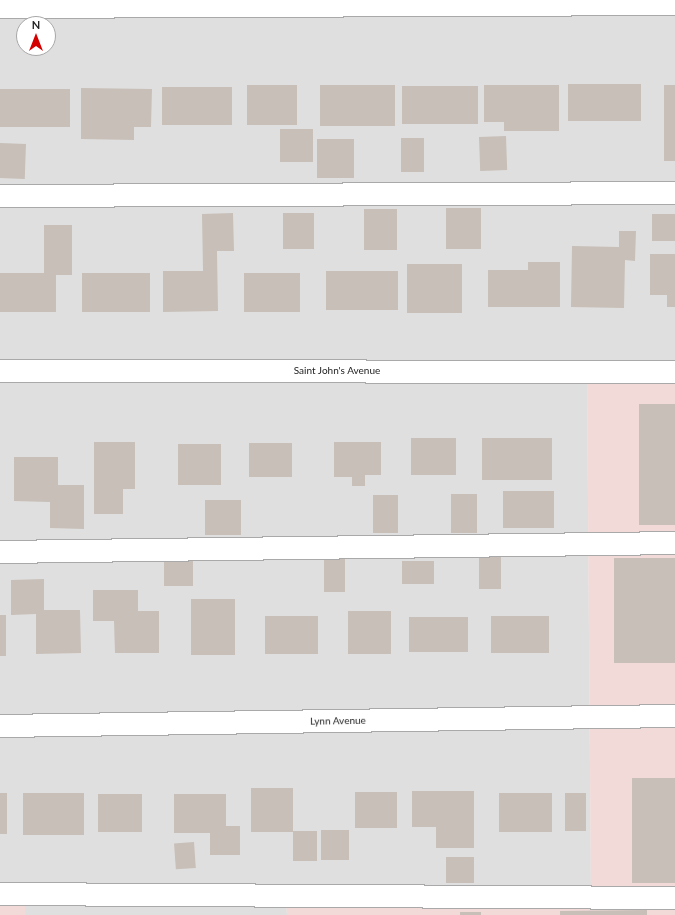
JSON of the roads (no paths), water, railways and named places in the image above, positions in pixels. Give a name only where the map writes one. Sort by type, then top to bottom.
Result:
[{"type":"street","points":[[0,7],[675,4]]},
{"type":"street","points":[[0,196],[675,194]]},
{"type":"street","name":"Saint John's Avenue","points":[[0,371],[675,372]]},
{"type":"street","points":[[0,552],[675,543]]},
{"type":"street","name":"Lynn Avenue","points":[[0,726],[675,716]]},
{"type":"street","points":[[0,894],[675,898]]}]
